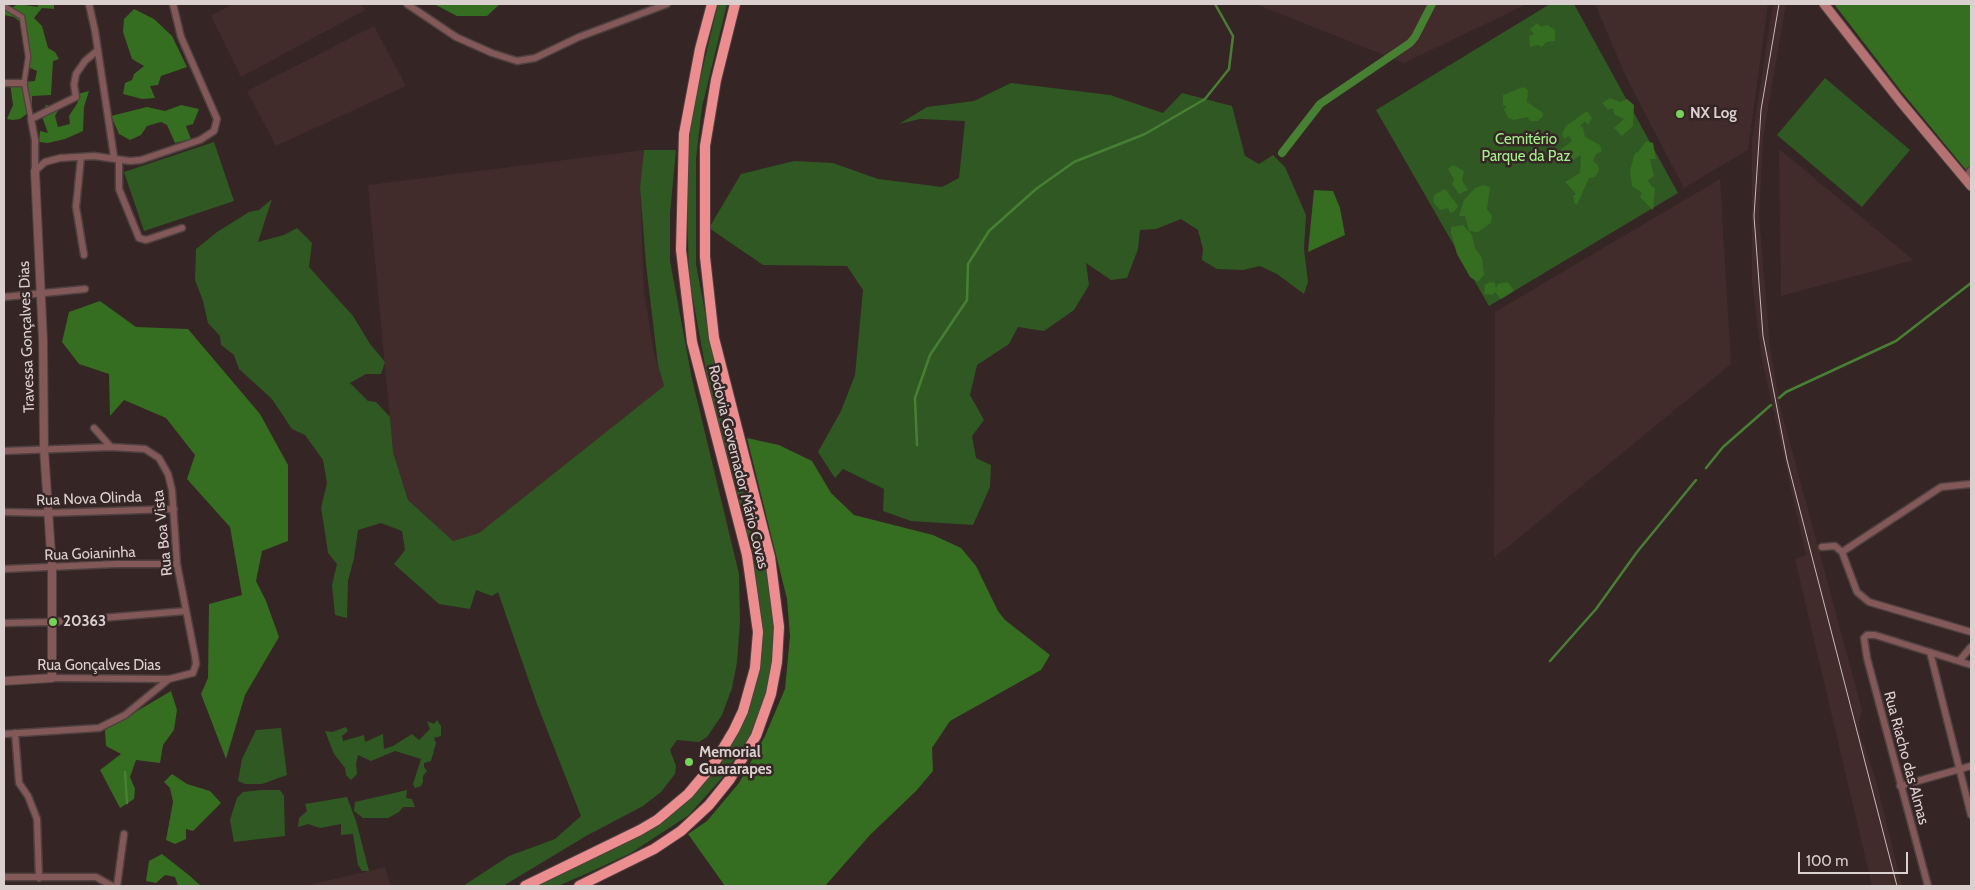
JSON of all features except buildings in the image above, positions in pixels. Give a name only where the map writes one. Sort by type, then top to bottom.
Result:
[{"type":"highway","name":"Rodovia Governador Mário Covas","points":[[525,886],[640,830],[657,820],[688,794],[715,762],[734,730],[745,703],[754,668],[758,632],[747,555],[692,342],[680,250],[684,134],[700,49],[712,4]]},
{"type":"highway","name":"Rodovia Governador Mário Covas","points":[[579,886],[639,857],[681,831],[715,798],[730,779],[756,736],[771,694],[777,662],[779,627],[770,557],[714,338],[705,257],[705,146],[716,80],[735,4]]},
{"type":"main road","points":[[1824,4],[1971,186]]},
{"type":"street","points":[[89,4],[116,158],[119,189],[139,238],[146,240],[182,228]]},
{"type":"street","points":[[35,171],[42,164],[51,160],[81,156],[133,161],[200,140],[211,134],[217,125],[181,37],[173,4]]},
{"type":"street","points":[[406,4],[456,37],[492,53],[517,61],[535,58],[579,37],[667,4]]},
{"type":"street","name":"Travessa Gonçalves Dias","points":[[4,6],[22,17],[28,57],[24,83],[35,140],[44,449],[52,568],[52,678]]},
{"type":"street","points":[[31,119],[76,97],[74,85],[76,74],[85,61],[98,50]]},
{"type":"street","points":[[4,83],[24,83]]},
{"type":"street","points":[[81,156],[76,207],[84,255]]},
{"type":"street","points":[[1965,178],[1971,170]]},
{"type":"street","points":[[4,297],[41,295],[85,289]]},
{"type":"street","points":[[94,428],[111,447]]},
{"type":"street","name":"Rua Boa Vista","points":[[4,451],[111,447],[145,449],[155,454],[168,474],[174,509],[176,564],[196,663],[193,673]]},
{"type":"street","points":[[1842,552],[1941,487],[1971,484]]},
{"type":"street","name":"Rua Nova Olinda","points":[[4,512],[48,513],[174,509]]},
{"type":"street","points":[[1822,547],[1835,546],[1842,552],[1857,592],[1869,602],[1971,632]]},
{"type":"street","name":"Rua Goianinha","points":[[4,569],[115,564],[176,564]]},
{"type":"street","points":[[4,623],[53,622],[186,611]]},
{"type":"street","name":"Rua Riacho das Almas","points":[[1928,886],[1864,648],[1866,635],[1875,635],[1930,652]]},
{"type":"street","points":[[1959,661],[1971,647]]},
{"type":"street","points":[[1930,652],[1971,665]]},
{"type":"street","points":[[1930,652],[1971,815]]},
{"type":"street","name":"Rua Gonçalves Dias","points":[[4,681],[52,678],[169,679],[193,673]]},
{"type":"street","points":[[4,734],[99,728],[124,715],[169,679]]},
{"type":"street","points":[[15,733],[19,783],[28,796],[37,819],[39,878]]},
{"type":"street","points":[[1900,786],[1971,766]]},
{"type":"street","points":[[117,886],[124,834]]},
{"type":"street","points":[[4,878],[96,877],[112,886]]},
{"type":"shaded area","points":[[233,4],[362,4],[365,10],[241,77],[211,16]]},
{"type":"shaded area","points":[[1256,4],[1527,4],[1404,63]]},
{"type":"shaded area","points":[[1595,4],[1768,4],[1748,150],[1684,188],[1627,79]]},
{"type":"shaded area","points":[[1773,4],[1786,4],[1763,138],[1759,216],[1770,347],[1780,406],[1862,710],[1859,722],[1860,734],[1876,780],[1902,886],[1872,886],[1795,559],[1806,555],[1762,360],[1752,282],[1752,140]]},
{"type":"shaded area","points":[[374,26],[406,86],[276,146],[247,91]]},
{"type":"shaded area","points":[[1779,149],[1906,254],[1914,260],[1781,296]]},
{"type":"shaded area","points":[[644,150],[640,187],[644,291],[654,353],[664,386],[479,533],[453,541],[408,500],[393,452],[368,185]]},
{"type":"shaded area","points":[[1720,179],[1731,364],[1494,558],[1495,312]]},
{"type":"shaded area","points":[[385,867],[391,886],[304,886],[369,871]]},
{"type":"green space","points":[[18,4],[38,7],[37,4],[54,4],[54,9],[42,8],[34,18],[42,26],[48,48],[55,52],[59,59],[53,61],[51,95],[32,96],[32,110],[20,119],[13,120],[7,119],[13,105],[10,83],[35,81],[37,71],[28,67],[30,51],[25,46],[28,37],[24,25],[14,17],[4,15],[4,5],[7,8]]},
{"type":"green space","points":[[434,4],[500,4],[487,16],[457,16]]},
{"type":"green space","points":[[718,4],[727,4],[702,107],[696,159],[696,264],[715,365],[769,583],[774,615],[771,674],[767,694],[749,737],[721,779],[689,815],[631,853],[588,873],[558,886],[533,886],[605,853],[657,824],[734,739],[762,631],[748,536],[712,404],[689,277],[686,162],[692,113]]},
{"type":"green space","name":"Cemitério Parque da Paz","points":[[1550,4],[1574,4],[1678,193],[1489,306],[1376,110]]},
{"type":"green space","points":[[1834,4],[1971,4],[1971,176],[1901,91]]},
{"type":"green space","points":[[134,9],[154,19],[172,36],[187,67],[161,76],[158,85],[150,86],[155,98],[142,99],[123,94],[125,83],[132,80],[134,74],[144,66],[132,59],[123,32],[124,19]]},
{"type":"green space","points":[[1537,23],[1541,27],[1547,25],[1555,30],[1555,41],[1546,42],[1542,47],[1538,45],[1530,47],[1529,36],[1534,34],[1530,29]]},
{"type":"green space","points":[[1825,78],[1910,150],[1862,207],[1777,135]]},
{"type":"green space","points":[[1011,83],[1110,95],[1163,113],[1182,93],[1232,106],[1245,156],[1259,164],[1273,155],[1285,167],[1306,215],[1304,249],[1308,282],[1304,294],[1277,274],[1260,266],[1243,270],[1217,269],[1202,260],[1203,249],[1198,230],[1181,219],[1156,229],[1140,230],[1138,249],[1127,278],[1111,280],[1086,263],[1089,285],[1074,310],[1044,331],[1018,327],[1009,344],[977,365],[970,395],[984,420],[972,436],[976,458],[991,465],[990,487],[973,525],[911,521],[883,511],[884,489],[843,469],[835,478],[818,452],[841,411],[855,375],[863,290],[847,266],[763,265],[709,228],[741,174],[794,161],[833,163],[878,179],[942,187],[959,178],[965,121],[920,119],[899,124],[927,107],[974,101]]},
{"type":"green space","points":[[1523,87],[1528,90],[1527,102],[1543,113],[1543,116],[1538,121],[1530,121],[1527,117],[1514,120],[1508,118],[1504,109],[1507,107],[1503,105],[1503,95]]},
{"type":"green space","points":[[89,91],[84,107],[83,131],[65,139],[48,143],[39,142],[40,131],[48,133],[41,114],[46,105],[60,107],[55,116],[58,127],[70,124],[69,116],[78,102],[78,94]]},
{"type":"green space","points":[[1610,98],[1620,102],[1627,99],[1634,105],[1633,126],[1622,136],[1614,128],[1624,119],[1614,114],[1613,108],[1608,110],[1602,103]]},
{"type":"green space","points":[[181,105],[199,109],[193,124],[186,126],[191,139],[175,143],[167,125],[161,122],[147,126],[141,135],[130,140],[119,134],[111,116],[147,107],[165,111]]},
{"type":"green space","points":[[1587,111],[1592,118],[1588,125],[1585,121],[1580,126],[1583,128],[1585,137],[1600,145],[1602,151],[1596,154],[1593,161],[1598,165],[1599,171],[1595,177],[1589,178],[1577,205],[1574,203],[1573,196],[1576,194],[1565,182],[1580,173],[1581,155],[1573,160],[1564,157],[1560,150],[1572,141],[1569,136],[1564,139],[1562,133],[1566,126]]},
{"type":"green space","points":[[1646,141],[1653,143],[1656,159],[1650,159],[1654,176],[1648,180],[1651,186],[1655,188],[1653,210],[1640,197],[1642,193],[1632,186],[1630,170],[1635,153],[1638,152]]},
{"type":"green space","points":[[214,142],[234,201],[144,231],[124,172]]},
{"type":"green space","points":[[644,150],[676,150],[670,214],[670,261],[692,379],[739,574],[740,622],[737,662],[732,688],[722,715],[707,737],[699,742],[677,740],[670,750],[676,766],[675,774],[661,792],[643,806],[586,836],[503,886],[463,886],[509,856],[555,839],[581,816],[537,704],[498,592],[492,596],[476,590],[470,609],[439,604],[394,564],[405,550],[402,531],[381,523],[358,530],[348,581],[347,618],[335,615],[332,585],[337,564],[328,553],[321,508],[327,483],[323,460],[305,435],[292,429],[272,399],[239,369],[234,355],[221,345],[220,336],[208,323],[203,301],[195,280],[196,249],[217,232],[249,212],[259,210],[272,199],[258,242],[284,235],[297,228],[312,243],[309,267],[353,316],[370,344],[385,362],[381,374],[366,374],[350,383],[368,401],[376,402],[390,417],[393,452],[408,500],[453,541],[479,533],[664,386],[658,365],[646,264],[640,187]]},
{"type":"green space","points":[[1453,165],[1464,171],[1462,180],[1468,190],[1459,194],[1452,184],[1454,179],[1448,169]]},
{"type":"green space","points":[[1483,185],[1490,187],[1487,209],[1492,216],[1491,223],[1478,232],[1469,231],[1465,216],[1459,216],[1464,200],[1475,188]]},
{"type":"green space","points":[[1445,189],[1458,206],[1454,212],[1450,213],[1448,208],[1440,210],[1433,202],[1434,195]]},
{"type":"green space","points":[[1314,190],[1333,191],[1340,208],[1345,235],[1308,252]]},
{"type":"green space","points":[[1463,225],[1472,235],[1475,248],[1482,258],[1484,275],[1478,282],[1470,277],[1457,254],[1451,233],[1451,227]]},
{"type":"green space","points":[[1490,282],[1495,283],[1496,288],[1498,284],[1508,282],[1514,291],[1501,299],[1495,292],[1492,295],[1484,294],[1485,285]]},
{"type":"green space","points":[[100,301],[136,327],[188,329],[260,414],[288,465],[288,541],[262,551],[256,581],[266,601],[279,637],[245,695],[226,759],[201,694],[208,678],[209,604],[242,595],[230,527],[187,479],[195,455],[166,418],[124,400],[110,416],[109,374],[79,364],[62,342],[69,312]]},
{"type":"green space","points":[[747,438],[779,445],[812,461],[831,493],[854,515],[933,535],[961,548],[976,566],[998,611],[1005,620],[1050,655],[1041,670],[950,721],[932,748],[933,771],[916,791],[870,835],[825,886],[725,886],[688,834],[707,821],[739,783],[765,736],[785,689],[790,636],[787,599]]},
{"type":"green space","points":[[171,691],[177,710],[174,730],[163,745],[160,763],[136,760],[130,777],[135,789],[134,799],[120,808],[100,770],[121,754],[106,746],[105,730]]},
{"type":"green space","points":[[437,720],[441,726],[441,736],[434,738],[436,743],[431,761],[424,763],[427,771],[423,776],[421,786],[415,788],[413,784],[421,759],[395,751],[371,761],[358,755],[356,764],[357,774],[351,780],[346,775],[345,768],[334,754],[325,731],[332,732],[346,727],[348,731],[342,736],[343,741],[364,735],[365,742],[383,734],[384,749],[393,746],[412,734],[419,740],[430,729],[427,721],[434,724]]},
{"type":"green space","points":[[281,728],[287,775],[262,784],[245,784],[238,781],[242,759],[256,730]]},
{"type":"green space","points":[[172,774],[187,784],[210,791],[221,803],[193,831],[186,829],[186,839],[175,844],[166,840],[173,802],[170,788],[164,782]]},
{"type":"green space","points":[[280,790],[284,796],[285,836],[234,842],[230,820],[237,798],[243,792]]},
{"type":"green space","points":[[407,790],[406,798],[412,799],[415,807],[403,807],[399,812],[388,818],[363,818],[354,811],[355,802]]},
{"type":"green space","points":[[347,797],[356,821],[369,871],[362,871],[358,865],[353,834],[341,835],[341,824],[320,828],[308,824],[298,827],[299,818],[307,811],[305,804]]},
{"type":"green space","points":[[162,854],[201,886],[178,886],[175,877],[165,875],[156,883],[146,881],[149,861]]},
{"type":"waterway","points":[[917,445],[915,398],[930,355],[967,300],[968,264],[989,231],[1036,189],[1074,162],[1145,134],[1205,99],[1229,69],[1233,36],[1215,4]]},
{"type":"waterway","points":[[1282,153],[1320,104],[1410,43],[1432,4]]},
{"type":"waterway","points":[[1779,398],[1786,392],[1896,341],[1971,283]]},
{"type":"waterway","points":[[1706,468],[1723,447],[1771,405]]},
{"type":"waterway","points":[[1550,661],[1596,609],[1637,552],[1696,480]]},
{"type":"waterway","points":[[125,772],[127,803]]},
{"type":"tram line","points":[[1779,4],[1761,110],[1754,216],[1763,336],[1787,460],[1897,886]]},
{"type":"place","name":"NX Log","points":[[1680,114]]},
{"type":"place","name":"20363","points":[[53,622]]},
{"type":"place","name":"Memorial Guararapes","points":[[689,762]]}]
